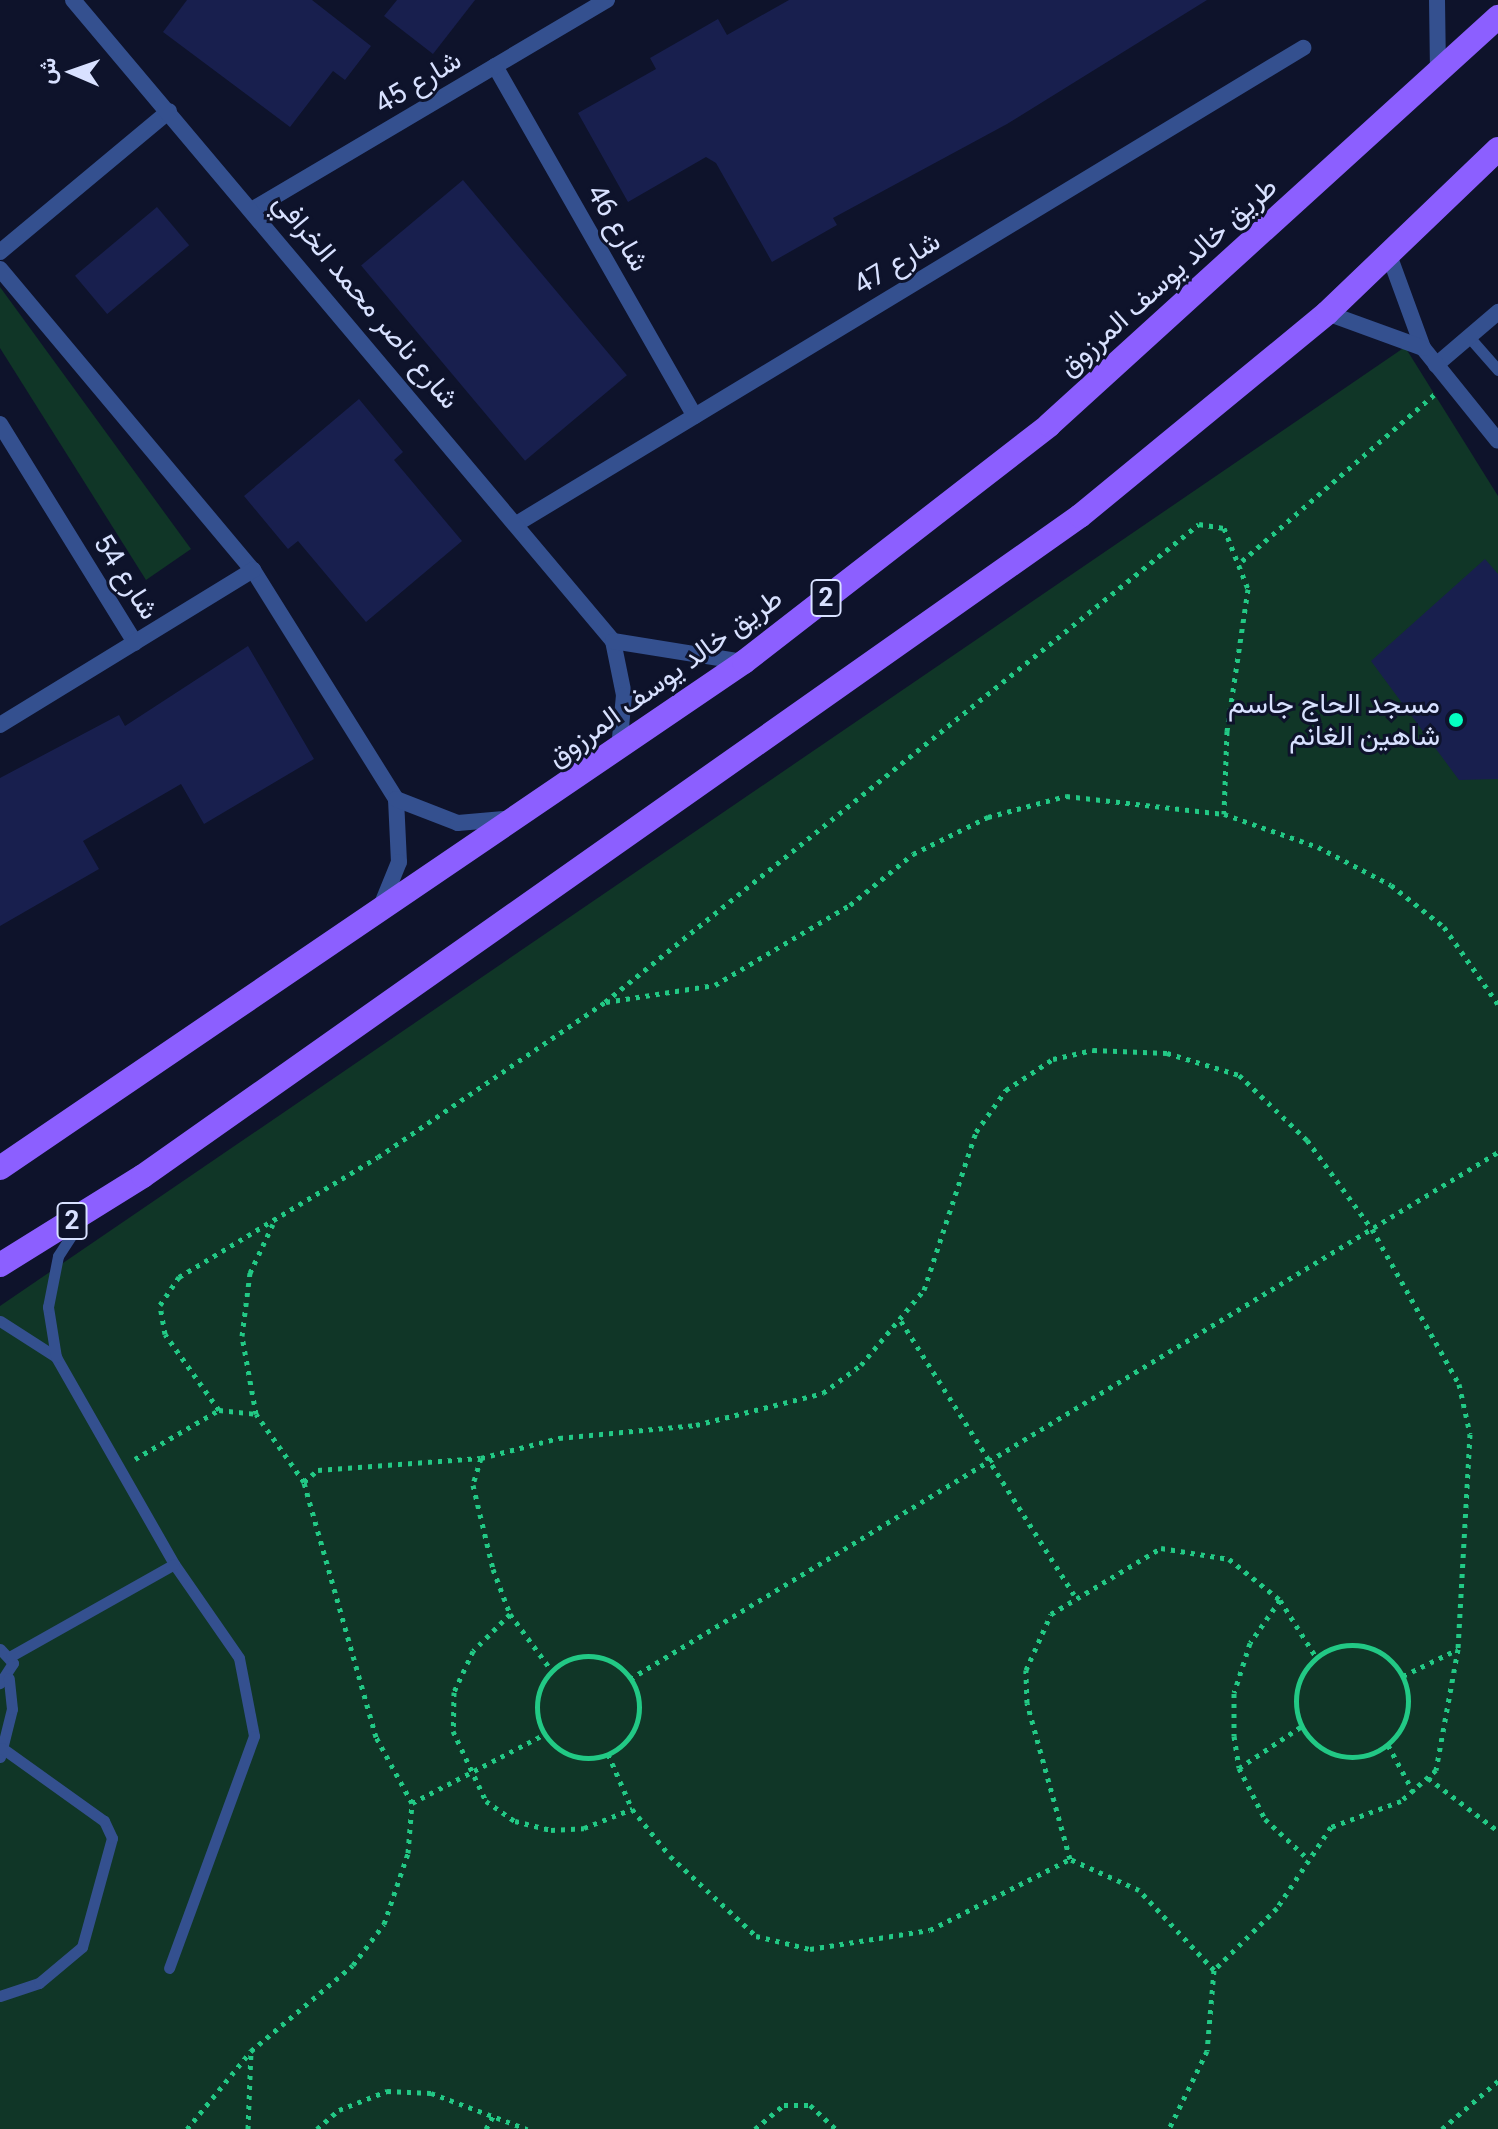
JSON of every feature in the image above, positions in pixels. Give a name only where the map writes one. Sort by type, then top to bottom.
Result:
[{"type":"main road","name":"طريق خالد يوسف المرزوق","points":[[0,1168],[373,920],[744,662],[1049,425],[1498,17]]},
{"type":"main road","name":"2","points":[[0,1265],[85,1213],[1080,516],[1327,313],[1498,149]]},
{"type":"street","name":"شارع ناصر محمد الخرافي","points":[[73,0],[255,208],[613,641],[624,695],[619,749]]},
{"type":"street","name":"شارع 45","points":[[255,208],[607,0]]},
{"type":"street","points":[[1437,0],[1438,74]]},
{"type":"street","name":"شارع 47","points":[[518,523],[1303,48]]},
{"type":"street","name":"شارع 46","points":[[495,66],[695,416]]},
{"type":"street","points":[[0,252],[169,111]]},
{"type":"street","points":[[1389,255],[1423,348],[1498,441]]},
{"type":"street","points":[[0,269],[253,570],[396,799],[399,862],[373,920]]},
{"type":"street","points":[[1436,365],[1498,312]]},
{"type":"street","points":[[1327,313],[1423,348]]},
{"type":"street","name":"شارع 54","points":[[0,424],[135,643],[253,570]]},
{"type":"street","points":[[613,641],[744,662]]},
{"type":"street","points":[[0,725],[135,643]]},
{"type":"street","points":[[396,799],[458,823],[525,813]]},
{"type":"lane","points":[[1469,337],[1498,370]]},
{"type":"lane","points":[[85,1213],[58,1256],[48,1307],[56,1357],[174,1564],[239,1658],[254,1736],[169,1968]]},
{"type":"lane","points":[[0,1321],[56,1357]]},
{"type":"lane","points":[[0,1996],[39,1983],[82,1947],[112,1838],[104,1821],[1,1753],[12,1709],[5,1680],[11,1656],[174,1564]]},
{"type":"lane","points":[[0,1649],[11,1656]]},
{"type":"path","points":[[1242,561],[1450,382]]},
{"type":"path","points":[[219,1410],[165,1334],[160,1305],[179,1277],[273,1224],[605,1002],[1199,524],[1224,528],[1242,561],[1248,589],[1227,731],[1224,814]]},
{"type":"path","points":[[605,1002],[715,985],[850,905],[913,854],[988,817],[1066,796],[1224,814],[1318,847],[1391,885],[1444,927],[1498,1004]]},
{"type":"path","points":[[304,1482],[318,1470],[481,1458],[559,1438],[696,1425],[809,1397],[861,1365],[924,1290],[976,1132],[1006,1090],[1053,1059],[1093,1050],[1167,1053],[1239,1075],[1307,1140],[1372,1229],[1459,1384],[1470,1434],[1458,1649],[1445,1738],[1428,1778],[1414,1793],[1331,1827],[1306,1857],[1277,1908],[1214,1970],[1207,2051],[1169,2129]]},
{"type":"path","points":[[630,1679],[1498,1152]]},
{"type":"path","points":[[187,2129],[251,2051],[353,1965],[384,1924],[401,1886],[412,1803],[376,1737],[304,1482],[256,1414],[242,1336],[250,1273],[273,1224]]},
{"type":"path","points":[[901,1321],[1074,1595]]},
{"type":"path","points":[[121,1467],[219,1410],[256,1414]]},
{"type":"path","points":[[481,1458],[473,1485],[510,1614],[552,1671]]},
{"type":"path","points":[[1070,1859],[1027,1703],[1026,1670],[1051,1614],[1074,1595],[1161,1548],[1229,1559],[1280,1600],[1316,1657]]},
{"type":"path","points":[[1280,1600],[1250,1643],[1234,1693],[1239,1768],[1265,1819],[1306,1857]]},
{"type":"path","points":[[510,1614],[473,1651],[454,1692],[453,1731],[469,1773],[486,1801],[515,1821],[551,1830],[584,1828],[632,1809]]},
{"type":"path","points":[[1364,1645],[1403,1676],[1409,1700],[1388,1745],[1365,1756],[1340,1756],[1317,1745],[1302,1726],[1296,1701],[1316,1657],[1364,1645]]},
{"type":"path","points":[[1403,1676],[1458,1649]]},
{"type":"path","points":[[596,1655],[630,1679],[638,1692],[638,1722],[622,1747],[608,1754],[566,1755],[543,1735],[535,1707],[552,1671],[566,1659],[596,1655]]},
{"type":"path","points":[[1239,1768],[1302,1726]]},
{"type":"path","points":[[412,1803],[543,1735]]},
{"type":"path","points":[[1388,1745],[1414,1793]]},
{"type":"path","points":[[608,1754],[632,1809],[756,1936],[810,1949],[930,1930],[1070,1859]]},
{"type":"path","points":[[1428,1778],[1498,1831]]},
{"type":"path","points":[[1070,1859],[1139,1890],[1214,1970]]},
{"type":"path","points":[[248,2129],[251,2051]]},
{"type":"path","points":[[1442,2129],[1498,2081]]},
{"type":"path","points":[[317,2129],[339,2110],[387,2091],[431,2093],[495,2113],[527,2129]]},
{"type":"path","points":[[755,2129],[784,2105],[810,2105],[836,2129]]},
{"type":"path","points":[[486,2129],[495,2113]]},
{"type":"green space","points":[[0,287],[191,549],[146,580],[0,348]]},
{"type":"green space","points":[[1405,347],[1498,496],[1498,2129],[0,2129],[0,1306]]},
{"type":"building","points":[[187,0],[312,0],[371,46],[345,80],[333,71],[290,127],[163,32]]},
{"type":"building","points":[[397,0],[475,0],[433,54],[384,16]]},
{"type":"building","points":[[789,0],[1207,0],[1007,124],[833,218],[837,225],[772,262],[716,163],[706,157],[628,202],[578,113],[656,69],[650,58],[718,19],[727,35]]},
{"type":"building","points":[[463,180],[627,375],[525,461],[361,265]]},
{"type":"building","points":[[157,207],[189,245],[107,314],[75,276]]},
{"type":"building","points":[[359,399],[403,452],[394,460],[462,541],[366,622],[298,541],[288,549],[244,496]]},
{"type":"building","name":"مسجد الحاج جاسم شاهين الغانم","points":[[1485,559],[1498,574],[1498,779],[1459,780],[1371,661]]},
{"type":"building","points":[[248,646],[314,759],[204,824],[181,784],[83,841],[99,869],[0,926],[0,778],[119,715],[125,726]]},
{"type":"place","name":"مسجد الحاج جاسم شاهين الغانم","points":[[1456,720]]}]
